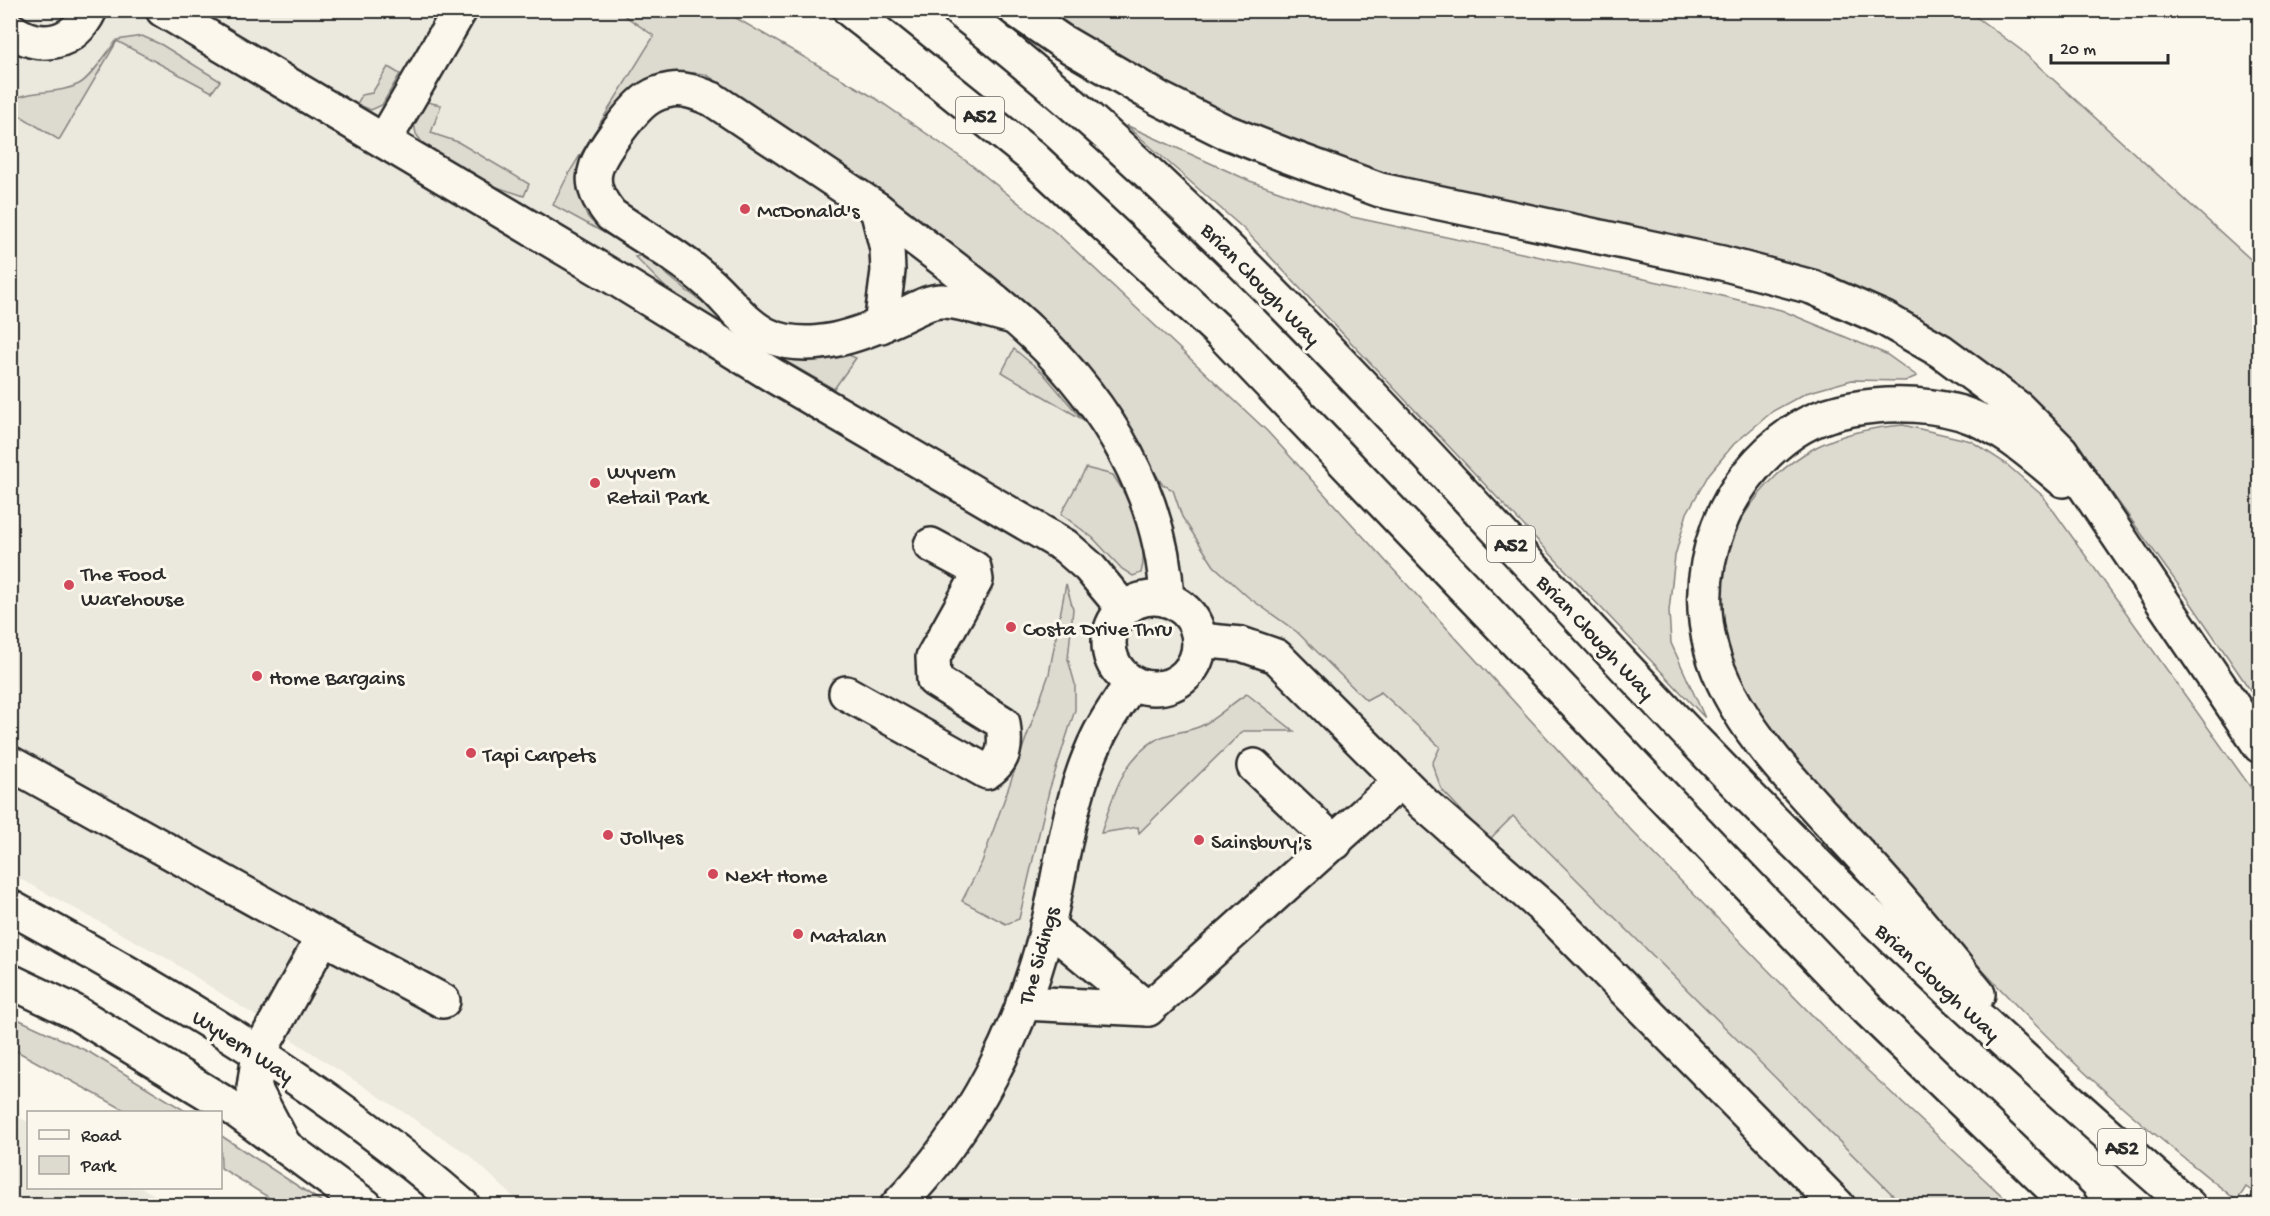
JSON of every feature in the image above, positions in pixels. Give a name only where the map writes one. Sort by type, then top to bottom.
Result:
[{"type":"main road","points":[[10,29],[21,38],[35,42],[63,40],[80,27],[90,10]]},
{"type":"main road","points":[[163,10],[774,376],[1065,546],[1089,567],[1124,609]]},
{"type":"main road","points":[[384,141],[460,10]]},
{"type":"main road","points":[[826,10],[931,74]]},
{"type":"main road","name":"A52","points":[[850,10],[1029,155],[1224,336],[1864,1006],[2071,1206]]},
{"type":"main road","name":"Brian Clough Way","points":[[959,10],[1176,196],[1334,357],[1706,752],[1866,913],[2055,1088],[2188,1206]]},
{"type":"main road","points":[[1016,10],[1060,41],[1150,93],[1224,131],[1380,190],[1722,263],[1812,287],[1885,318],[1941,351],[2018,408],[2061,451],[2099,510],[2174,615],[2259,746]]},
{"type":"main road","points":[[1014,317],[943,301],[930,303],[881,326],[842,338],[808,343],[790,342],[767,334],[743,320],[708,281],[611,215],[596,192],[596,168],[636,109],[649,98],[671,90],[684,90],[712,99],[877,209],[1014,317],[1059,360],[1108,424],[1130,460],[1152,510],[1166,568],[1167,600]]},
{"type":"main road","points":[[877,209],[887,249],[888,271],[881,326]]},
{"type":"main road","points":[[2055,1088],[1904,903],[1763,747],[1734,702],[1711,649],[1704,598],[1707,560],[1719,522],[1739,484],[1762,458],[1794,431],[1834,414],[1873,405],[1918,406],[1961,414],[2014,439],[2099,510]]},
{"type":"main road","points":[[846,693],[987,772],[999,764],[1006,746],[1003,723],[934,680],[933,657],[976,580],[974,568],[931,545]]},
{"type":"main road","points":[[1152,597],[1180,605],[1190,615],[1199,640],[1193,666],[1172,685],[1159,688],[1132,683],[1120,674],[1112,662],[1108,648],[1109,633],[1114,620],[1124,609],[1137,600],[1152,597]]},
{"type":"main road","points":[[1199,640],[1241,644],[1276,656],[1401,781],[1546,910],[1838,1206]]},
{"type":"main road","name":"The Sidings","points":[[897,1206],[968,1118],[1006,1048],[1047,926],[1078,790],[1098,737],[1132,683]]},
{"type":"main road","points":[[10,762],[323,937],[443,1001]]},
{"type":"main road","points":[[1254,766],[1335,843]]},
{"type":"main road","points":[[1023,1003],[1148,1009],[1335,843],[1401,781]]},
{"type":"main road","name":"Wyvern Way","points":[[10,907],[130,974],[259,1053],[359,1123],[463,1206]]},
{"type":"main road","points":[[1047,926],[1148,1009]]},
{"type":"main road","points":[[284,1145],[254,1088],[259,1053],[323,937]]},
{"type":"main road","points":[[10,981],[73,1011],[234,1109],[366,1206]]},
{"type":"shaded area","name":"Wyvern Retail Park","points":[[637,10],[940,218],[1966,1205],[522,1205],[469,1155],[168,959],[11,874],[10,11]]},
{"type":"shaded area","points":[[10,1113],[27,1122],[27,1189],[144,1189],[173,1205],[11,1205]]},
{"type":"green space","points":[[618,11],[724,11],[875,98],[969,163],[1060,236],[1267,431],[1631,830],[1854,1058],[2012,1205],[1903,1205],[1513,816],[1489,840],[1442,790],[1432,764],[1440,747],[1381,692],[1366,700],[1297,632],[1248,597],[1214,566],[1182,517],[1173,490],[1162,484],[1099,382],[1070,345],[1053,328],[1022,300],[957,249],[786,132],[719,83],[699,73],[660,74],[634,90],[600,127],[584,153],[579,170],[579,184],[585,212],[592,222],[608,235],[553,205],[569,173],[654,36]]},
{"type":"green space","points":[[1033,11],[1968,11],[2021,50],[2259,267],[2259,703],[2182,590],[2096,471],[2046,415],[1950,338],[1605,229],[1370,171],[1214,117]]},
{"type":"green space","points":[[142,36],[162,45],[220,81],[212,92],[117,41],[59,140],[11,110],[11,100],[28,94],[63,90],[79,84],[94,70],[117,40]]},
{"type":"green space","points":[[388,67],[400,74],[382,105],[371,110],[357,104],[362,95],[372,93]]},
{"type":"green space","points":[[427,102],[441,105],[431,133],[458,142],[529,184],[524,196],[485,183],[424,145],[416,134],[414,123]]},
{"type":"green space","points":[[1126,125],[1250,181],[1352,217],[1781,310],[1886,354],[1917,376],[1905,381],[1852,380],[1806,393],[1773,411],[1734,444],[1709,474],[1687,513],[1675,556],[1669,611],[1671,643],[1705,718],[1245,230]]},
{"type":"green space","points":[[643,255],[687,291],[745,331],[751,343],[673,295],[635,257]]},
{"type":"green space","points":[[834,349],[856,358],[834,389],[785,361],[780,351]]},
{"type":"green space","points":[[1014,349],[1043,373],[1082,419],[1002,372]]},
{"type":"green space","points":[[1903,425],[1971,441],[2005,463],[2043,496],[2259,799],[2259,1196],[2246,1187],[2237,1201],[2130,1113],[2047,1036],[1951,936],[1807,777],[1772,735],[1743,692],[1727,645],[1721,598],[1728,551],[1737,528],[1750,506],[1782,471],[1817,447],[1857,432]]},
{"type":"green space","points":[[1086,468],[1113,475],[1126,496],[1141,535],[1143,561],[1141,573],[1133,576],[1122,569],[1093,538],[1061,514]]},
{"type":"green space","points":[[1066,584],[1073,609],[1068,659],[1075,684],[1075,710],[1049,791],[1019,919],[1006,924],[962,901],[982,862],[1049,674]]},
{"type":"green space","points":[[1247,694],[1294,731],[1243,731],[1139,833],[1138,827],[1101,833],[1120,781],[1135,757],[1145,747],[1162,737],[1201,726]]},
{"type":"green space","points":[[11,1016],[89,1052],[185,1111],[126,1111],[11,1048]]},
{"type":"green space","points":[[222,1136],[327,1205],[281,1205],[222,1169]]},
{"type":"place","name":"McDonald's","points":[[745,209]]},
{"type":"place","name":"Wyvern Retail Park","points":[[595,483]]},
{"type":"place","name":"The Food Warehouse","points":[[69,585]]},
{"type":"place","name":"Costa Drive Thru","points":[[1011,627]]},
{"type":"place","name":"Home Bargains","points":[[257,676]]},
{"type":"place","name":"Tapi Carpets","points":[[471,753]]},
{"type":"place","name":"Jollyes","points":[[608,835]]},
{"type":"place","name":"Sainsbury's","points":[[1199,840]]},
{"type":"place","name":"Next Home","points":[[713,874]]},
{"type":"place","name":"Matalan","points":[[798,934]]}]
